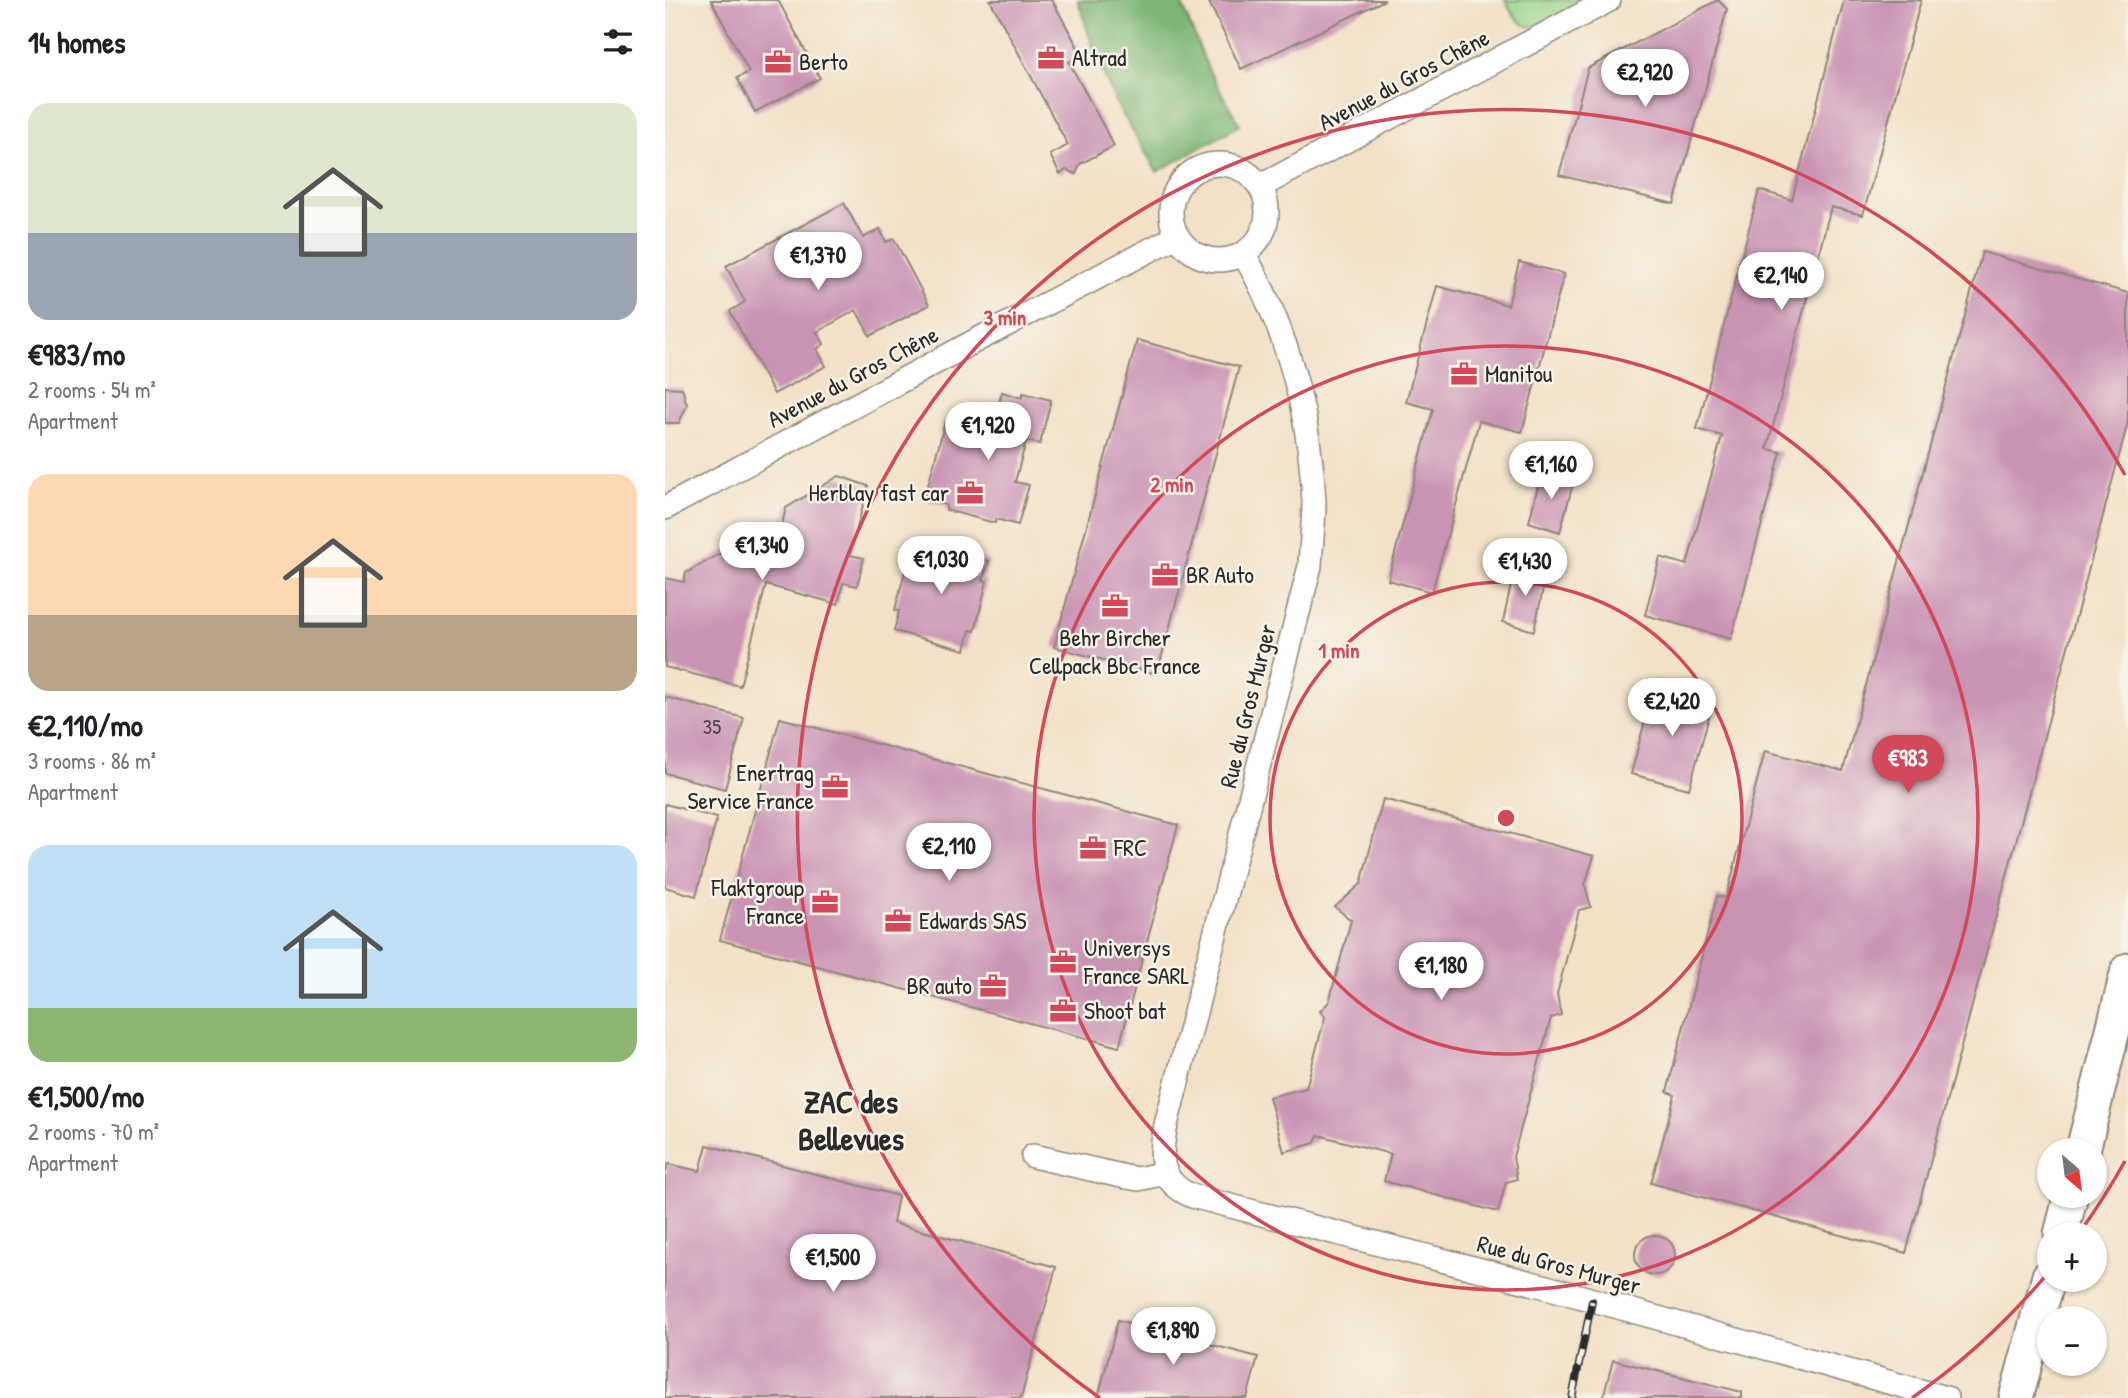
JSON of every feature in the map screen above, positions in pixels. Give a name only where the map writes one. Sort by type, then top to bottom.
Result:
[{"type":"street","name":"Avenue du Gros Chêne","points":[[1261,186],[1609,0]]},
{"type":"street","points":[[1221,164],[1232,166],[1243,170],[1261,186],[1267,205],[1265,228],[1253,247],[1244,254],[1226,260],[1207,259],[1189,250],[1177,236],[1173,225],[1172,203],[1181,182],[1199,168],[1221,164]]},
{"type":"street","name":"Avenue du Gros Chêne","points":[[665,508],[1177,236]]},
{"type":"street","name":"Rue du Gros Murger","points":[[1244,254],[1285,343],[1304,412],[1314,502],[1310,566],[1167,1121],[1162,1147],[1165,1173],[1179,1190],[1192,1196],[1539,1285],[1946,1398]]},
{"type":"street","points":[[2086,1138],[2128,970]]},
{"type":"street","points":[[1033,1156],[1138,1179],[1165,1173]]},
{"type":"street","points":[[2016,1398],[2045,1292]]},
{"type":"green space","points":[[1078,0],[1180,0],[1208,69],[1240,125],[1157,172],[1116,103],[1095,54]]},
{"type":"green space","points":[[1505,0],[1587,0],[1537,27],[1531,27],[1521,23],[1513,15]]},
{"type":"building","points":[[711,0],[778,0],[820,78],[755,112],[737,78],[749,72]]},
{"type":"building","points":[[990,0],[1052,0],[1082,55],[1069,62],[1114,146],[1080,164],[1076,174],[1066,170],[1060,174],[1050,155],[1068,145]]},
{"type":"building","points":[[1208,0],[1385,0],[1241,69]]},
{"type":"building","points":[[1718,0],[1727,9],[1674,204],[1559,175],[1588,68]]},
{"type":"building","points":[[1844,0],[1921,0],[1863,215],[1831,207],[1767,449],[1781,452],[1731,639],[1645,615],[1660,557],[1687,565],[1722,436],[1697,429],[1759,190],[1792,200]]},
{"type":"building","points":[[844,203],[863,238],[880,229],[886,242],[894,239],[929,305],[870,336],[856,310],[817,332],[824,344],[817,349],[826,366],[774,394],[730,311],[745,302],[726,266]]},
{"type":"building","points":[[1982,252],[2128,293],[2128,422],[1906,1253],[1651,1183],[1675,1095],[1667,1092],[1717,896],[1726,898],[1765,751],[1843,771]]},
{"type":"building","points":[[1519,262],[1564,274],[1522,432],[1479,421],[1432,592],[1388,580],[1433,409],[1406,402],[1437,286],[1508,305]]},
{"type":"building","points":[[1137,340],[1239,367],[1157,674],[1054,647]]},
{"type":"building","points":[[665,387],[682,388],[687,405],[679,423],[665,423]]},
{"type":"building","points":[[1002,392],[1022,398],[1023,393],[1051,400],[1040,444],[1026,441],[1015,482],[1029,485],[1018,525],[996,519],[995,523],[946,510],[946,505],[924,500],[945,422],[964,427],[965,423],[992,430]]},
{"type":"building","points":[[1542,470],[1574,480],[1560,532],[1529,522]]},
{"type":"building","points":[[839,476],[868,486],[850,555],[864,558],[857,586],[843,583],[838,604],[766,585],[740,686],[665,667],[665,578],[684,582],[686,573],[748,538],[777,545],[786,508]]},
{"type":"building","points":[[917,542],[989,561],[983,580],[987,581],[975,631],[970,630],[965,650],[894,631],[899,611],[895,610],[908,560],[912,561]]},
{"type":"building","points":[[1515,566],[1546,575],[1534,631],[1503,622]]},
{"type":"building","points":[[1654,686],[1713,702],[1689,789],[1631,774]]},
{"type":"building","points":[[665,697],[744,718],[725,789],[665,773]]},
{"type":"building","points":[[780,718],[1178,825],[1119,1047],[720,940]]},
{"type":"building","points":[[1383,799],[1594,856],[1585,885],[1591,907],[1579,910],[1557,994],[1561,1015],[1551,1018],[1513,1157],[1517,1179],[1506,1182],[1498,1212],[1384,1181],[1391,1154],[1318,1135],[1315,1143],[1284,1152],[1269,1097],[1306,1088],[1325,1017],[1320,1011],[1329,1002],[1351,920],[1335,907],[1361,884]]},
{"type":"building","points":[[665,804],[717,818],[696,896],[665,887]]},
{"type":"building","points":[[707,1145],[898,1196],[893,1223],[1056,1267],[1021,1398],[665,1398],[665,1175],[668,1164],[700,1171]]},
{"type":"building","points":[[1655,1235],[1669,1241],[1675,1255],[1669,1269],[1655,1275],[1641,1269],[1635,1255],[1641,1241]]},
{"type":"building","points":[[1118,1320],[1258,1357],[1247,1398],[1098,1398]]},
{"type":"building","points":[[1613,1360],[1742,1392],[1742,1398],[1603,1398]]},
{"type":"railway","points":[[1572,1398],[1592,1301]]},
{"type":"place","name":"Altrad","points":[[1051,58]]},
{"type":"place","name":"Berto","points":[[778,62]]},
{"type":"place","name":"Manitou","points":[[1464,374]]},
{"type":"place","name":"Herblay fast car","points":[[970,493]]},
{"type":"place","name":"BR Auto","points":[[1165,575]]},
{"type":"place","name":"Behr Bircher Cellpack Bbc France","points":[[1115,606]]},
{"type":"place","name":"Enertrag Service France","points":[[835,787]]},
{"type":"place","name":"FRC","points":[[1093,848]]},
{"type":"place","name":"Flaktgroup France","points":[[825,902]]},
{"type":"place","name":"Edwards SAS","points":[[898,921]]},
{"type":"place","name":"Universys France SARL","points":[[1063,962]]},
{"type":"place","name":"BR auto","points":[[993,986]]},
{"type":"place","name":"Shoot bat","points":[[1063,1011]]},
{"type":"district","name":"ZAC des Bellevues","points":[[851,1120]]}]
